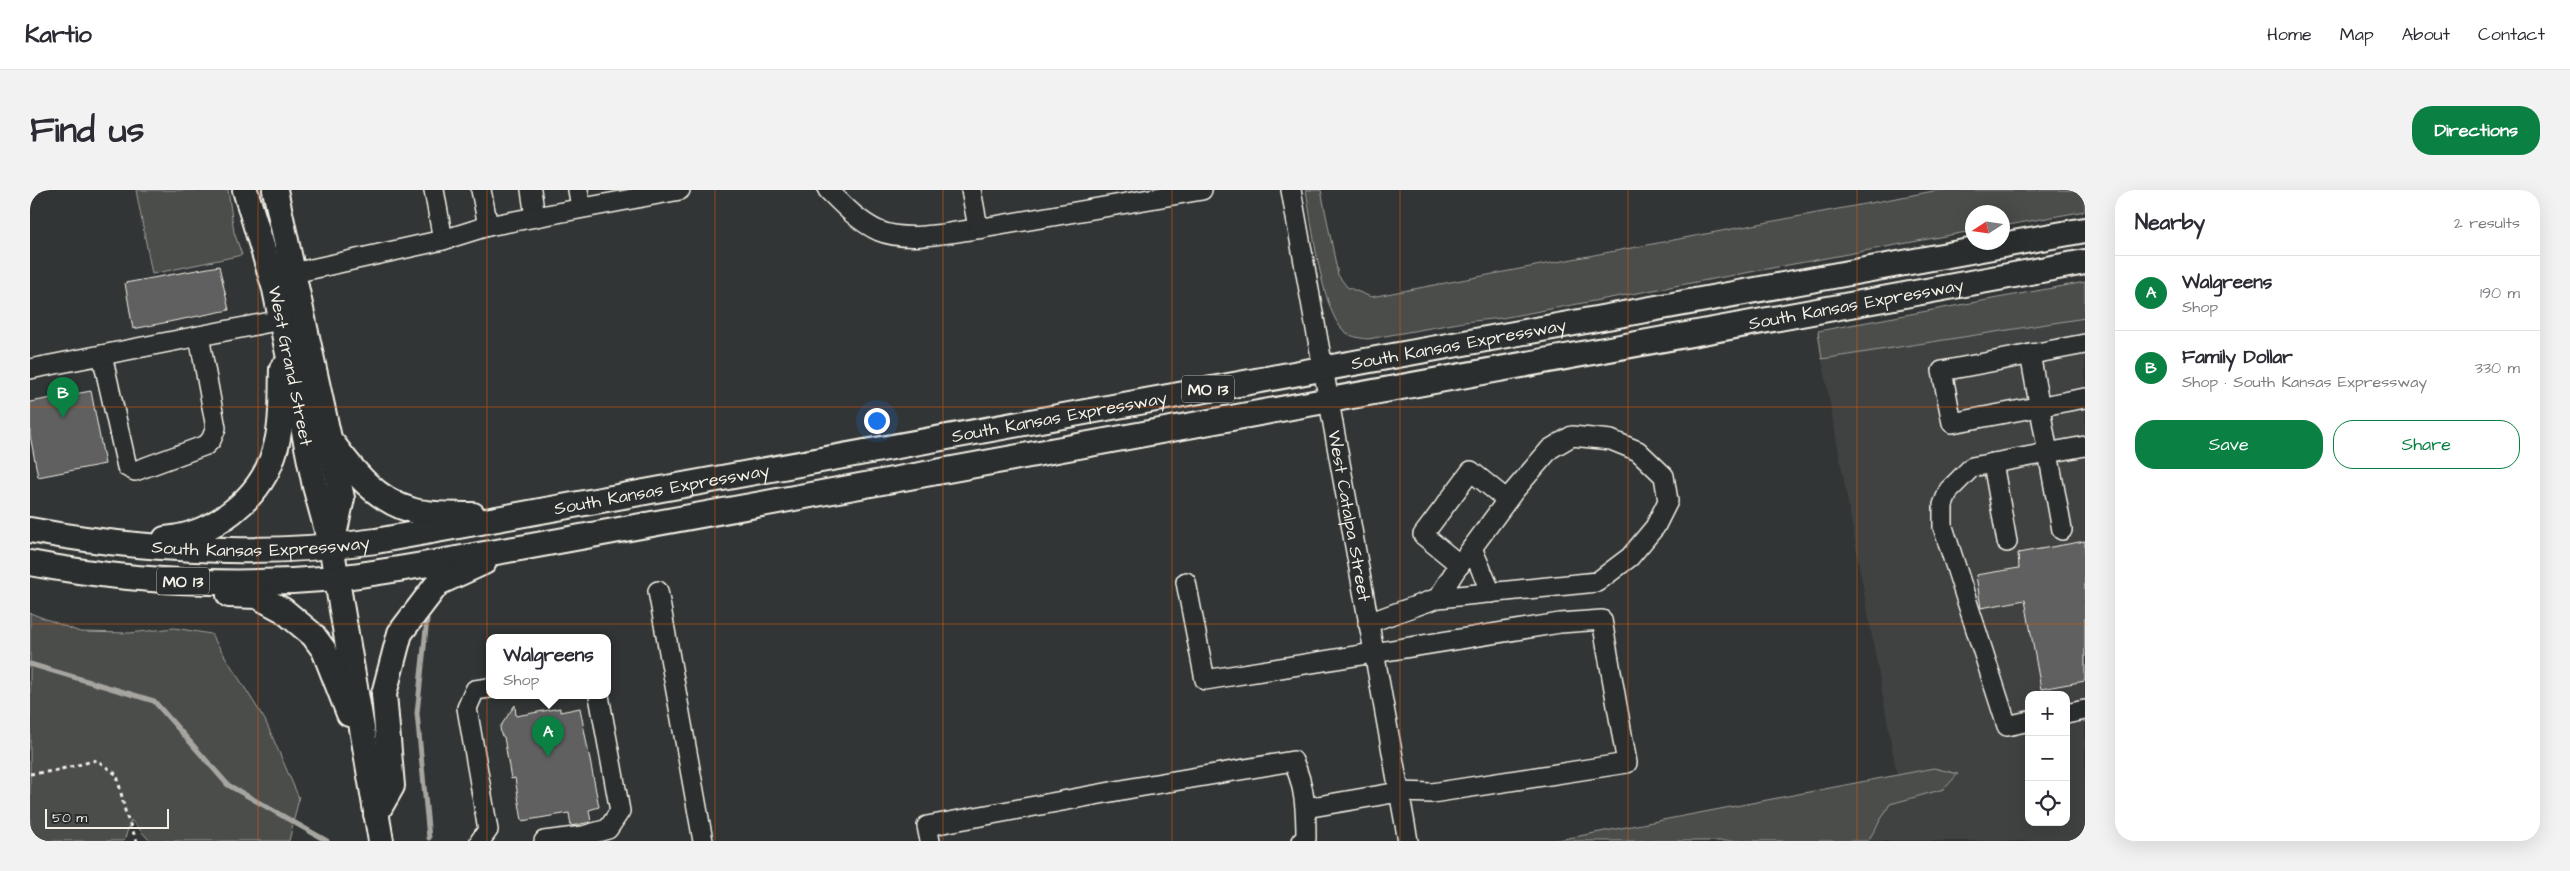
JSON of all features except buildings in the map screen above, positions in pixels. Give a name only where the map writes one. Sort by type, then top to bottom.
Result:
[{"type":"main road","name":"West Grand Street","points":[[245,190],[283,275],[328,438],[342,498],[332,545]]},
{"type":"main road","name":"West Grand Street","points":[[275,190],[283,275],[283,328],[315,486],[332,545],[381,841]]},
{"type":"main road","name":"South Kansas Expressway","points":[[30,530],[112,543],[232,550],[332,545],[394,538],[2085,230]]},
{"type":"main road","name":"South Kansas Expressway","points":[[30,563],[127,577],[219,582],[337,578],[526,547],[2085,262]]},
{"type":"main road","points":[[112,543],[189,535],[221,520],[254,490],[268,468],[278,436],[283,328]]},
{"type":"main road","points":[[328,438],[354,472],[376,493],[392,504],[413,511],[509,518]]},
{"type":"main road","points":[[376,814],[392,786],[384,694],[400,633],[438,583],[480,563],[526,547]]},
{"type":"main road","points":[[127,577],[176,593],[257,596],[283,610],[313,635],[324,650],[357,738],[376,814]]},
{"type":"street","points":[[434,190],[443,240]]},
{"type":"street","points":[[481,190],[488,226]]},
{"type":"street","points":[[531,190],[535,217]]},
{"type":"street","points":[[283,275],[443,240],[488,226],[535,217],[579,199],[681,190]]},
{"type":"street","points":[[828,190],[848,211],[880,231],[915,237],[983,228],[1202,190]]},
{"type":"street","points":[[971,190],[977,222],[983,228]]},
{"type":"street","name":"West Catalpa Street","points":[[1291,190],[1408,841]]},
{"type":"street","points":[[30,369],[199,336],[283,328]]},
{"type":"street","points":[[102,355],[127,467],[135,471],[206,445],[211,440],[216,428],[199,336]]},
{"type":"street","points":[[2085,344],[1942,371],[1952,423],[2085,398]]},
{"type":"street","points":[[2030,354],[2062,530]]},
{"type":"street","points":[[1368,623],[1438,598],[1597,582],[1630,557],[1654,527],[1668,501],[1664,476],[1638,451],[1611,440],[1572,436],[1550,449],[1507,500],[1438,598]]},
{"type":"street","points":[[2025,723],[2007,726],[1943,527],[1943,505],[1949,490],[1972,467],[2085,446]]},
{"type":"street","points":[[1993,463],[2007,542]]},
{"type":"street","points":[[1460,565],[1423,535],[1471,471],[1507,500]]},
{"type":"street","points":[[1472,548],[1491,594]]},
{"type":"street","points":[[1186,582],[1206,680],[1560,623],[1602,620],[1627,764],[1432,793],[1399,792],[1306,808]]},
{"type":"street","points":[[658,591],[703,841]]},
{"type":"street","points":[[480,841],[488,830],[467,708],[475,690],[486,688]]},
{"type":"street","points":[[544,841],[583,836],[608,829],[620,811],[600,699]]},
{"type":"street","points":[[2070,713],[2085,710]]},
{"type":"street","points":[[930,841],[927,826],[1138,787],[1293,761],[1301,778],[1306,808],[1306,838],[1302,841]]},
{"type":"path","points":[[30,774],[54,771],[97,760],[117,775],[126,816],[137,841]]},
{"type":"shaded area","points":[[136,190],[228,190],[234,232],[242,255],[152,274]]},
{"type":"shaded area","points":[[1306,190],[1321,190],[1338,275],[1347,287],[1371,297],[1939,190],[2085,190],[2085,211],[2010,225],[2010,205],[1965,205],[1965,232],[1502,318],[1464,322],[1368,339],[1352,336],[1343,330],[1335,319],[1323,285]]},
{"type":"shaded area","points":[[2085,282],[2085,318],[1822,359],[1818,331]]},
{"type":"shaded area","points":[[2085,318],[2085,841],[1868,841],[1890,804],[1944,789],[1934,768],[1897,775],[1822,359]]},
{"type":"shaded area","points":[[30,613],[80,632],[130,633],[174,628],[211,634],[265,720],[299,798],[289,841],[150,841],[131,820],[124,841],[30,841]]},
{"type":"shaded area","points":[[1934,768],[1958,774],[1944,789],[1890,804],[1868,841],[1553,841]]},
{"type":"waterway","points":[[427,619],[417,713],[429,838]]},
{"type":"waterway","points":[[30,664],[154,701],[228,785],[327,841]]},
{"type":"place","name":"Family Dollar","points":[[63,418]]},
{"type":"place","name":"Walgreens","points":[[548,757]]}]
